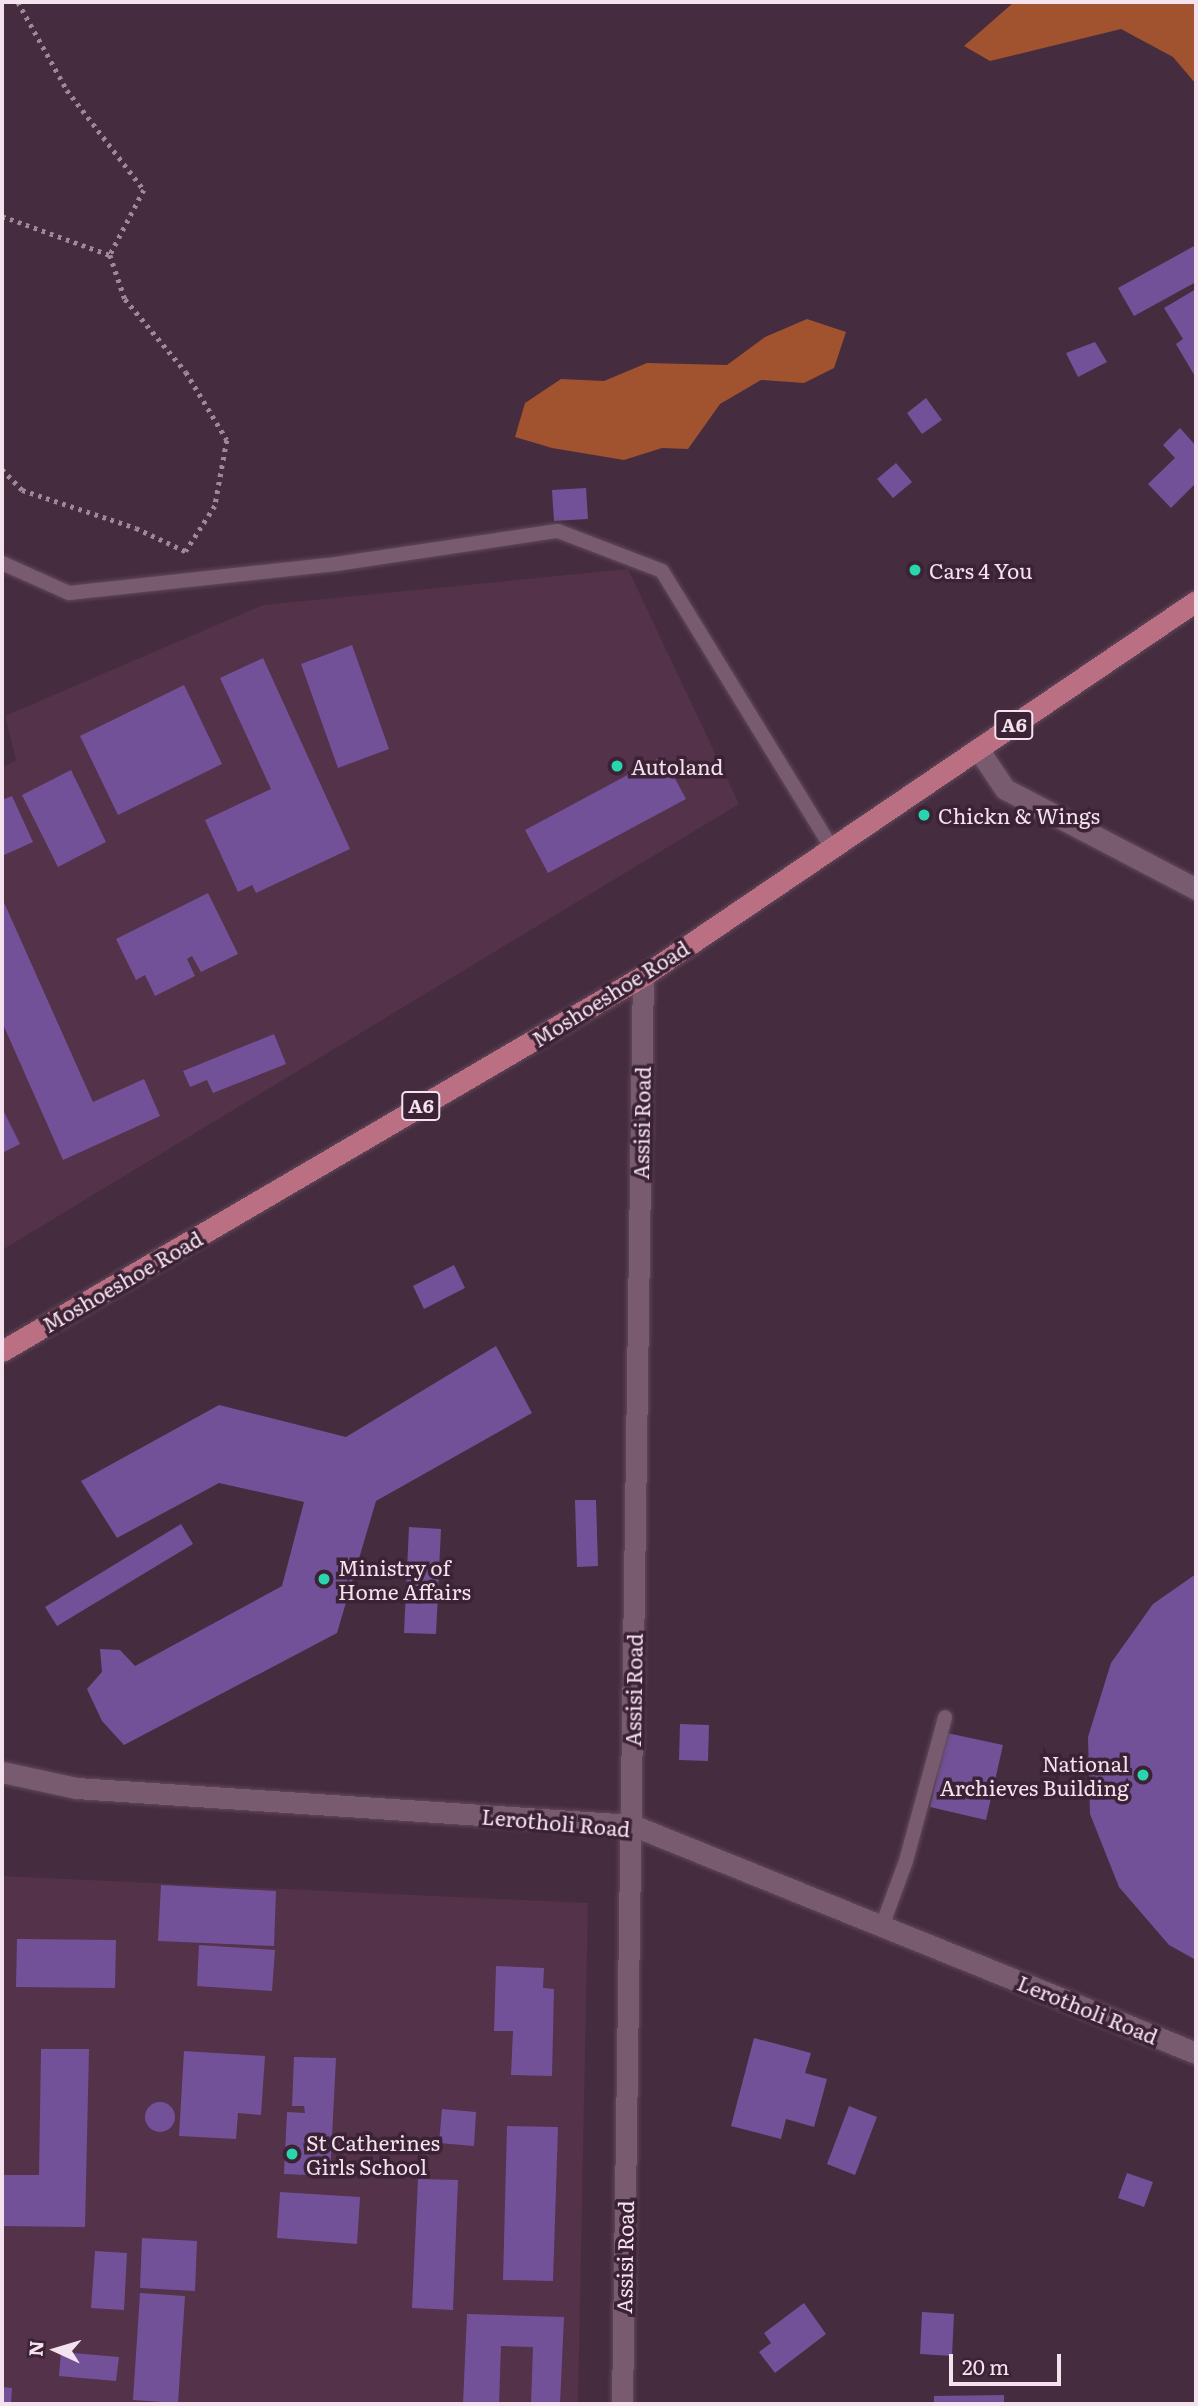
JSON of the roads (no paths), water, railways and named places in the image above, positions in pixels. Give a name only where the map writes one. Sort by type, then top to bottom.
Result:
[{"type":"main road","name":"Moshoeshoe Road","points":[[2,1351],[643,976],[1196,601]]},
{"type":"street","points":[[978,749],[1005,789],[1196,889]]},
{"type":"street","name":"Assisi Road","points":[[622,2404],[643,976]]},
{"type":"street","name":"Lerotholi Road","points":[[2,1772],[76,1788],[632,1825],[1196,2053]]},
{"type":"lane","points":[[2,563],[69,593],[336,564],[558,531],[662,571],[832,848]]},
{"type":"lane","points":[[882,1926],[906,1861],[945,1717]]},
{"type":"place","name":"Cars 4 You","points":[[915,570]]},
{"type":"place","name":"Autoland","points":[[617,766]]},
{"type":"place","name":"Chickn & Wings","points":[[924,815]]},
{"type":"place","name":"Ministry of Home Affairs","points":[[324,1579]]},
{"type":"place","name":"National Archieves Building","points":[[1143,1775]]},
{"type":"place","name":"St Catherines Girls School","points":[[292,2154]]}]
